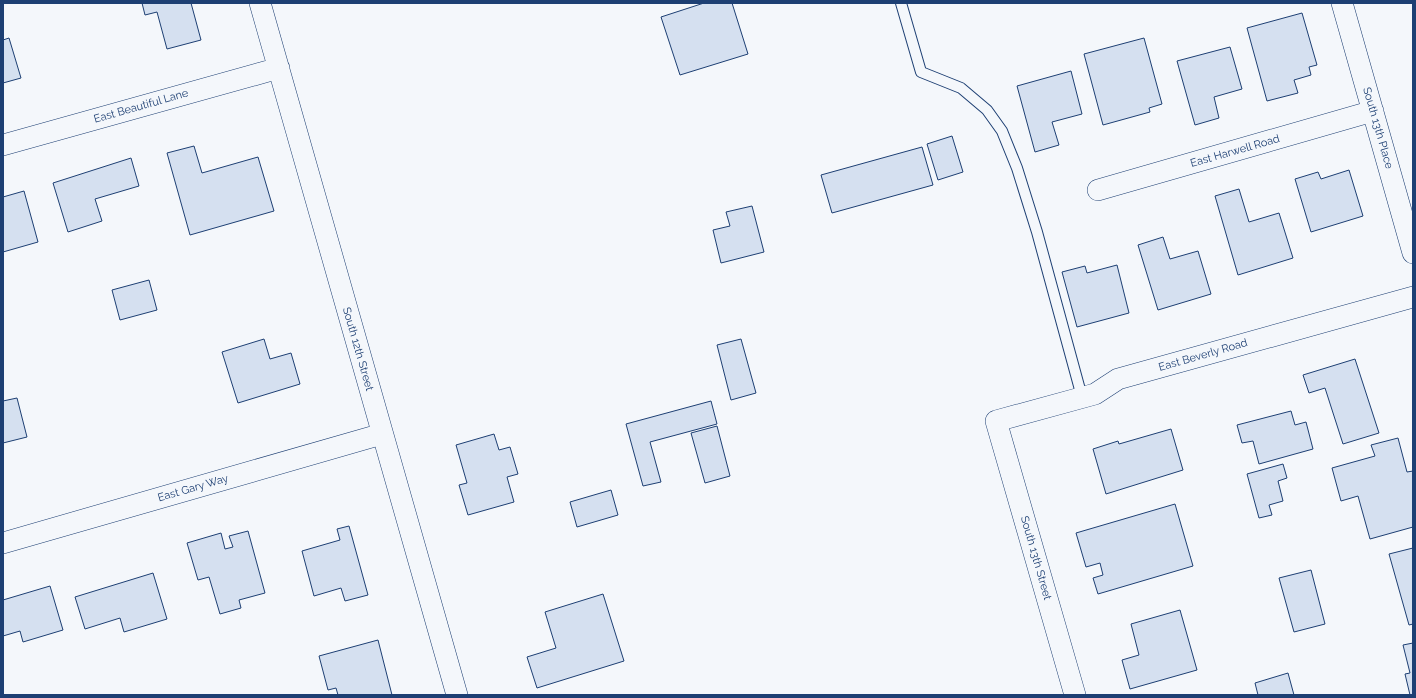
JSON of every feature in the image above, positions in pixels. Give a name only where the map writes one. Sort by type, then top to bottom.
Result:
[{"type":"street","name":"South 12th Street","points":[[260,3],[457,695]]},
{"type":"street","name":"South 13th Place","points":[[1342,3],[1413,253]]},
{"type":"street","name":"East Beautiful Lane","points":[[3,144],[279,68]]},
{"type":"street","name":"East Harwell Road","points":[[1098,190],[1373,111]]},
{"type":"street","name":"East Beverly Road","points":[[996,421],[1095,394],[1118,379],[1413,297]]},
{"type":"street","name":"South 13th Street","points":[[996,421],[1075,695]]},
{"type":"street","name":"East Gary Way","points":[[3,543],[382,434]]},
{"type":"lane","points":[[901,3],[920,72],[961,88],[987,110],[1002,132],[1017,168],[1037,232],[1082,397]]},
{"type":"building","points":[[142,3],[191,3],[201,40],[167,49],[157,12],[145,15]]},
{"type":"building","points":[[704,3],[732,3],[748,54],[680,75],[661,17]]},
{"type":"building","points":[[1302,13],[1317,65],[1309,67],[1311,75],[1294,80],[1298,93],[1267,101],[1247,28]]},
{"type":"building","points":[[9,38],[21,78],[3,83],[3,40]]},
{"type":"building","points":[[1144,38],[1162,104],[1149,108],[1150,112],[1103,125],[1084,54]]},
{"type":"building","points":[[1230,47],[1242,89],[1214,97],[1219,118],[1195,125],[1177,61]]},
{"type":"building","points":[[1071,71],[1082,114],[1052,122],[1059,145],[1035,152],[1017,86]]},
{"type":"building","points":[[952,136],[963,172],[938,180],[927,144]]},
{"type":"building","points":[[194,146],[202,173],[258,157],[274,211],[190,235],[167,153]]},
{"type":"building","points":[[922,147],[933,185],[832,213],[821,175]]},
{"type":"building","points":[[131,158],[139,186],[95,199],[102,221],[68,232],[53,183]]},
{"type":"building","points":[[1349,170],[1363,216],[1311,232],[1295,179],[1318,172],[1321,179]]},
{"type":"building","points":[[1239,189],[1249,222],[1279,213],[1293,258],[1238,275],[1215,196]]},
{"type":"building","points":[[24,191],[38,242],[3,252],[3,197]]},
{"type":"building","points":[[752,206],[764,252],[721,263],[713,230],[730,226],[726,212]]},
{"type":"building","points":[[1163,237],[1170,259],[1198,251],[1211,294],[1158,310],[1138,245]]},
{"type":"building","points":[[1117,265],[1129,313],[1077,327],[1062,272],[1085,266],[1087,273]]},
{"type":"building","points":[[149,280],[157,310],[120,320],[112,290]]},
{"type":"building","points":[[264,339],[270,359],[291,353],[300,384],[238,403],[222,352]]},
{"type":"building","points":[[741,339],[756,393],[731,400],[717,345]]},
{"type":"building","points":[[1355,359],[1379,433],[1343,444],[1325,388],[1309,393],[1303,375]]},
{"type":"building","points":[[17,398],[27,437],[3,443],[3,401]]},
{"type":"building","points":[[711,401],[717,424],[650,442],[661,482],[643,486],[626,424]]},
{"type":"building","points":[[1291,411],[1295,425],[1306,422],[1313,449],[1259,464],[1253,441],[1242,443],[1237,425]]},
{"type":"building","points":[[717,426],[730,476],[705,483],[691,433]]},
{"type":"building","points":[[1171,429],[1183,470],[1106,494],[1093,449],[1118,441],[1119,444]]},
{"type":"building","points":[[494,434],[499,450],[510,447],[518,474],[507,477],[514,502],[468,515],[459,485],[467,483],[456,445]]},
{"type":"building","points":[[1398,438],[1407,472],[1413,471],[1413,527],[1370,539],[1358,496],[1341,501],[1332,468],[1375,456],[1371,445]]},
{"type":"building","points":[[1283,464],[1287,478],[1278,481],[1283,501],[1269,505],[1272,515],[1259,518],[1247,474]]},
{"type":"building","points":[[611,490],[618,515],[577,527],[570,502]]},
{"type":"building","points":[[1175,504],[1193,566],[1098,594],[1093,578],[1103,575],[1100,563],[1086,567],[1076,533]]},
{"type":"building","points":[[349,526],[368,595],[345,601],[341,588],[314,596],[302,551],[340,540],[337,529]]},
{"type":"building","points":[[248,531],[265,593],[239,600],[241,608],[220,614],[209,577],[198,580],[187,543],[221,533],[225,549],[233,547],[229,536]]},
{"type":"building","points":[[1413,548],[1413,624],[1409,625],[1389,554]]},
{"type":"building","points":[[1311,570],[1325,624],[1294,632],[1279,578]]},
{"type":"building","points":[[153,573],[167,619],[124,632],[120,618],[85,629],[75,597]]},
{"type":"building","points":[[50,586],[63,630],[23,642],[20,631],[3,636],[3,600]]},
{"type":"building","points":[[603,594],[624,661],[537,688],[527,657],[556,648],[545,612]]},
{"type":"building","points":[[1180,610],[1197,670],[1130,689],[1122,660],[1139,655],[1131,624]]},
{"type":"building","points":[[378,640],[392,695],[338,695],[336,688],[328,690],[319,656]]},
{"type":"building","points":[[1413,643],[1413,695],[1410,695],[1405,674],[1410,673],[1403,645]]},
{"type":"building","points":[[1288,673],[1294,695],[1258,695],[1255,683]]}]
